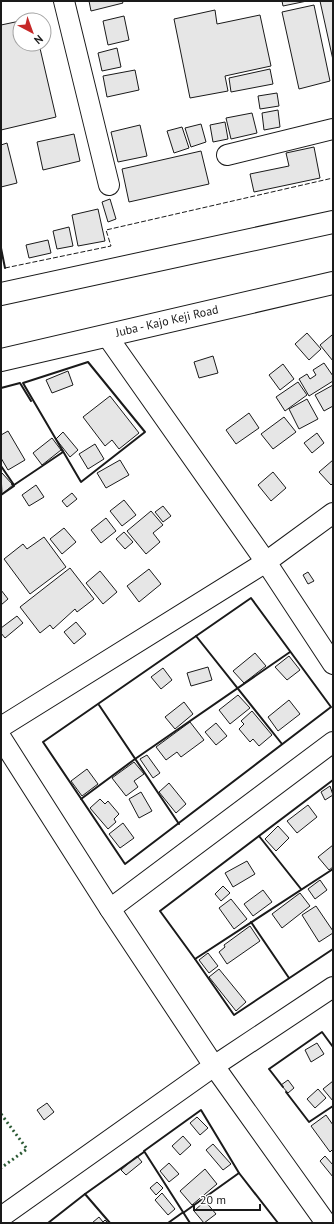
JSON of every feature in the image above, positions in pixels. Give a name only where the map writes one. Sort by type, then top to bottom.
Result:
[{"type":"main road","points":[[1,294],[333,222]]},
{"type":"main road","name":"Juba - Kajo Keji Road","points":[[1,360],[333,282]]},
{"type":"street","points":[[64,1],[109,184]]},
{"type":"street","points":[[227,155],[333,129]]},
{"type":"street","points":[[107,336],[266,562],[333,664]]},
{"type":"street","points":[[1,727],[266,562],[333,513]]},
{"type":"street","points":[[1,738],[110,909],[214,1066],[326,1223]]},
{"type":"street","points":[[110,909],[333,742]]},
{"type":"street","points":[[1,1217],[214,1066],[333,987]]},
{"type":"building","points":[[89,1],[122,1],[123,3],[91,11]]},
{"type":"building","points":[[282,1],[307,1],[283,6]]},
{"type":"building","points":[[320,1],[333,1],[333,60]]},
{"type":"building","points":[[314,5],[330,81],[299,89],[282,12]]},
{"type":"building","points":[[215,10],[217,24],[260,15],[271,66],[225,76],[228,91],[190,98],[174,19]]},
{"type":"building","points":[[124,16],[129,40],[108,45],[103,21]]},
{"type":"building","points":[[12,23],[12,52],[41,52],[56,117],[1,130],[1,25]]},
{"type":"building","points":[[117,48],[121,67],[102,71],[98,53]]},
{"type":"building","points":[[270,69],[273,84],[231,92],[229,78]]},
{"type":"building","points":[[135,70],[139,90],[107,97],[103,76]]},
{"type":"building","points":[[277,93],[279,106],[260,109],[258,96]]},
{"type":"building","points":[[278,110],[280,127],[264,130],[262,113]]},
{"type":"building","points":[[252,113],[257,133],[231,139],[226,118]]},
{"type":"building","points":[[225,122],[228,139],[213,142],[210,125]]},
{"type":"building","points":[[201,124],[206,142],[191,147],[185,128]]},
{"type":"building","points":[[140,125],[147,156],[118,162],[111,132]]},
{"type":"building","points":[[182,127],[189,148],[174,153],[167,131]]},
{"type":"building","points":[[74,134],[80,161],[43,170],[37,142]]},
{"type":"building","points":[[7,143],[17,183],[1,187],[1,145]]},
{"type":"building","points":[[314,147],[320,178],[254,192],[250,174],[289,166],[286,153]]},
{"type":"building","points":[[201,151],[209,184],[129,202],[122,169]]},
{"type":"building","points":[[110,199],[116,219],[108,222],[102,202]]},
{"type":"building","points":[[98,209],[105,241],[78,246],[72,215]]},
{"type":"building","points":[[69,227],[73,246],[57,249],[53,231]]},
{"type":"building","points":[[48,240],[51,253],[29,258],[26,245]]},
{"type":"building","points":[[307,333],[321,349],[309,360],[295,344]]},
{"type":"building","points":[[332,335],[333,336],[333,361],[320,345]]},
{"type":"building","points":[[213,356],[218,373],[199,378],[194,362]]},
{"type":"building","points":[[324,363],[333,376],[333,381],[309,396],[299,379],[307,374],[310,379],[316,375],[313,370]]},
{"type":"building","points":[[283,364],[294,379],[280,390],[269,375]]},
{"type":"building","points":[[68,371],[73,385],[52,393],[46,380]]},
{"type":"building","points":[[298,382],[307,395],[285,411],[276,397]]},
{"type":"building","points":[[333,385],[333,406],[324,411],[315,395]]},
{"type":"building","points":[[110,396],[139,433],[119,449],[112,440],[105,446],[83,417]]},
{"type":"building","points":[[307,399],[318,419],[299,429],[289,409]]},
{"type":"building","points":[[249,413],[259,428],[236,444],[226,430]]},
{"type":"building","points":[[284,417],[296,432],[273,449],[261,434]]},
{"type":"building","points":[[8,431],[25,460],[8,470],[1,458],[1,435]]},
{"type":"building","points":[[63,432],[78,450],[70,457],[56,439]]},
{"type":"building","points":[[317,433],[324,443],[312,453],[304,443]]},
{"type":"building","points":[[52,438],[61,450],[42,465],[33,453]]},
{"type":"building","points":[[95,444],[104,459],[88,469],[79,454]]},
{"type":"building","points":[[120,460],[129,475],[106,488],[97,473]]},
{"type":"building","points":[[333,460],[333,483],[331,485],[319,472]]},
{"type":"building","points":[[273,472],[286,488],[271,501],[258,485]]},
{"type":"building","points":[[2,473],[13,485],[2,494],[1,474]]},
{"type":"building","points":[[36,485],[44,497],[29,506],[22,495]]},
{"type":"building","points":[[72,493],[77,499],[67,507],[62,501]]},
{"type":"building","points":[[124,500],[136,515],[122,526],[110,511]]},
{"type":"building","points":[[163,506],[171,516],[163,522],[155,512]]},
{"type":"building","points":[[151,511],[163,525],[153,533],[160,542],[146,554],[127,531]]},
{"type":"building","points":[[106,518],[116,531],[101,543],[91,530]]},
{"type":"building","points":[[64,528],[76,542],[62,554],[50,539]]},
{"type":"building","points":[[124,532],[133,542],[125,549],[116,539]]},
{"type":"building","points":[[44,537],[66,567],[30,594],[4,559],[23,544],[27,549]]},
{"type":"building","points":[[70,568],[94,599],[77,612],[75,609],[53,629],[50,625],[40,633],[20,607]]},
{"type":"building","points":[[149,569],[161,584],[139,602],[127,586]]},
{"type":"building","points":[[100,571],[117,592],[103,604],[86,583]]},
{"type":"building","points":[[308,572],[314,581],[308,584],[303,575]]},
{"type":"building","points":[[1,590],[8,599],[1,605]]},
{"type":"building","points":[[17,616],[23,623],[5,638],[1,633],[1,628]]},
{"type":"building","points":[[76,622],[86,634],[74,644],[64,632]]},
{"type":"building","points":[[255,653],[266,666],[244,683],[233,671]]},
{"type":"building","points":[[289,656],[300,670],[287,680],[275,667]]},
{"type":"building","points":[[208,667],[212,680],[191,686],[187,673]]},
{"type":"building","points":[[163,668],[172,680],[161,689],[151,677]]},
{"type":"building","points":[[238,695],[250,708],[230,724],[219,710]]},
{"type":"building","points":[[289,700],[300,714],[278,731],[268,717]]},
{"type":"building","points":[[184,702],[193,714],[175,729],[165,717]]},
{"type":"building","points":[[252,711],[272,735],[259,746],[253,739],[250,742],[239,729],[244,724],[241,721]]},
{"type":"building","points":[[190,722],[204,740],[181,757],[177,752],[166,760],[156,747]]},
{"type":"building","points":[[216,723],[227,736],[216,745],[205,732]]},
{"type":"building","points":[[147,755],[160,773],[153,778],[140,759]]},
{"type":"building","points":[[134,762],[144,774],[134,781],[138,787],[126,796],[112,778]]},
{"type":"building","points":[[87,769],[98,784],[82,796],[71,781]]},
{"type":"building","points":[[169,783],[186,804],[176,813],[159,792]]},
{"type":"building","points":[[330,786],[333,795],[325,800],[321,792]]},
{"type":"building","points":[[141,792],[152,811],[139,818],[129,799]]},
{"type":"building","points":[[100,799],[105,804],[108,801],[119,814],[114,819],[116,822],[108,829],[90,808]]},
{"type":"building","points":[[308,805],[317,817],[297,833],[287,821]]},
{"type":"building","points":[[123,823],[134,838],[120,848],[109,834]]},
{"type":"building","points":[[278,826],[289,838],[276,851],[265,839]]},
{"type":"building","points":[[333,845],[333,867],[329,870],[318,857]]},
{"type":"building","points":[[247,861],[255,874],[233,887],[225,873]]},
{"type":"building","points":[[320,880],[327,890],[315,899],[308,889]]},
{"type":"building","points":[[223,886],[230,893],[221,901],[215,894]]},
{"type":"building","points":[[263,890],[272,902],[253,916],[244,904]]},
{"type":"building","points":[[300,893],[310,906],[282,928],[272,914]]},
{"type":"building","points":[[231,899],[247,919],[234,929],[219,908]]},
{"type":"building","points":[[316,906],[333,931],[333,933],[319,942],[302,915]]},
{"type":"building","points":[[250,926],[260,941],[227,964],[219,952],[225,947],[224,945]]},
{"type":"building","points":[[208,953],[218,966],[209,973],[199,960]]},
{"type":"building","points":[[219,969],[246,1002],[236,1011],[209,977]]},
{"type":"building","points":[[317,1043],[324,1054],[311,1062],[305,1050]]},
{"type":"building","points":[[288,1080],[294,1088],[288,1093],[281,1085]]},
{"type":"building","points":[[333,1081],[333,1101],[323,1089]]},
{"type":"building","points":[[318,1089],[326,1098],[315,1108],[307,1099]]},
{"type":"building","points":[[47,1103],[54,1112],[44,1120],[37,1110]]},
{"type":"building","points":[[326,1115],[333,1125],[333,1149],[330,1152],[311,1126]]},
{"type":"building","points":[[197,1117],[208,1128],[200,1135],[190,1123]]},
{"type":"building","points":[[183,1136],[191,1145],[180,1155],[172,1146]]},
{"type":"building","points":[[213,1144],[231,1164],[223,1170],[206,1150]]},
{"type":"building","points":[[137,1156],[142,1162],[126,1175],[121,1170]]},
{"type":"building","points":[[325,1156],[333,1165],[333,1177],[320,1161]]},
{"type":"building","points":[[169,1163],[179,1174],[169,1182],[160,1171]]},
{"type":"building","points":[[205,1169],[217,1184],[192,1205],[180,1191]]},
{"type":"building","points":[[157,1182],[163,1188],[156,1195],[150,1188]]},
{"type":"building","points":[[162,1193],[175,1209],[168,1215],[155,1200]]},
{"type":"building","points":[[205,1201],[216,1214],[204,1223],[194,1211]]},
{"type":"building","points":[[99,1217],[103,1222],[105,1220],[108,1223],[92,1223]]},
{"type":"hedge","points":[[1,1114],[27,1149],[1,1168]]},
{"type":"fence","points":[[5,268],[111,246],[106,230],[333,178]]},
{"type":"wall","points":[[1,248],[5,268]]},
{"type":"wall","points":[[88,362],[145,432],[81,482],[23,383],[88,362]]},
{"type":"wall","points":[[1,388],[20,383],[31,401]]},
{"type":"wall","points":[[1,466],[14,485],[63,452],[62,450]]},
{"type":"wall","points":[[1,495],[14,486],[12,484]]},
{"type":"wall","points":[[251,598],[331,707],[125,864],[43,742],[251,598]]},
{"type":"wall","points":[[196,636],[282,744]]},
{"type":"wall","points":[[81,799],[135,759],[290,652]]},
{"type":"wall","points":[[99,705],[179,824]]},
{"type":"wall","points":[[333,780],[160,911],[195,959],[333,869]]},
{"type":"wall","points":[[259,836],[301,889]]},
{"type":"wall","points":[[251,922],[289,978]]},
{"type":"wall","points":[[195,959],[234,1015],[333,949]]},
{"type":"wall","points":[[283,1087],[269,1069],[322,1032],[333,1047]]},
{"type":"wall","points":[[286,1092],[309,1122],[333,1106]]},
{"type":"wall","points":[[190,1223],[144,1151],[201,1110],[239,1173],[278,1223]]},
{"type":"wall","points":[[110,1223],[85,1194],[144,1152]]},
{"type":"wall","points":[[183,1213],[239,1173]]},
{"type":"wall","points":[[48,1223],[85,1194]]},
{"type":"wall","points":[[168,1223],[182,1213]]}]
